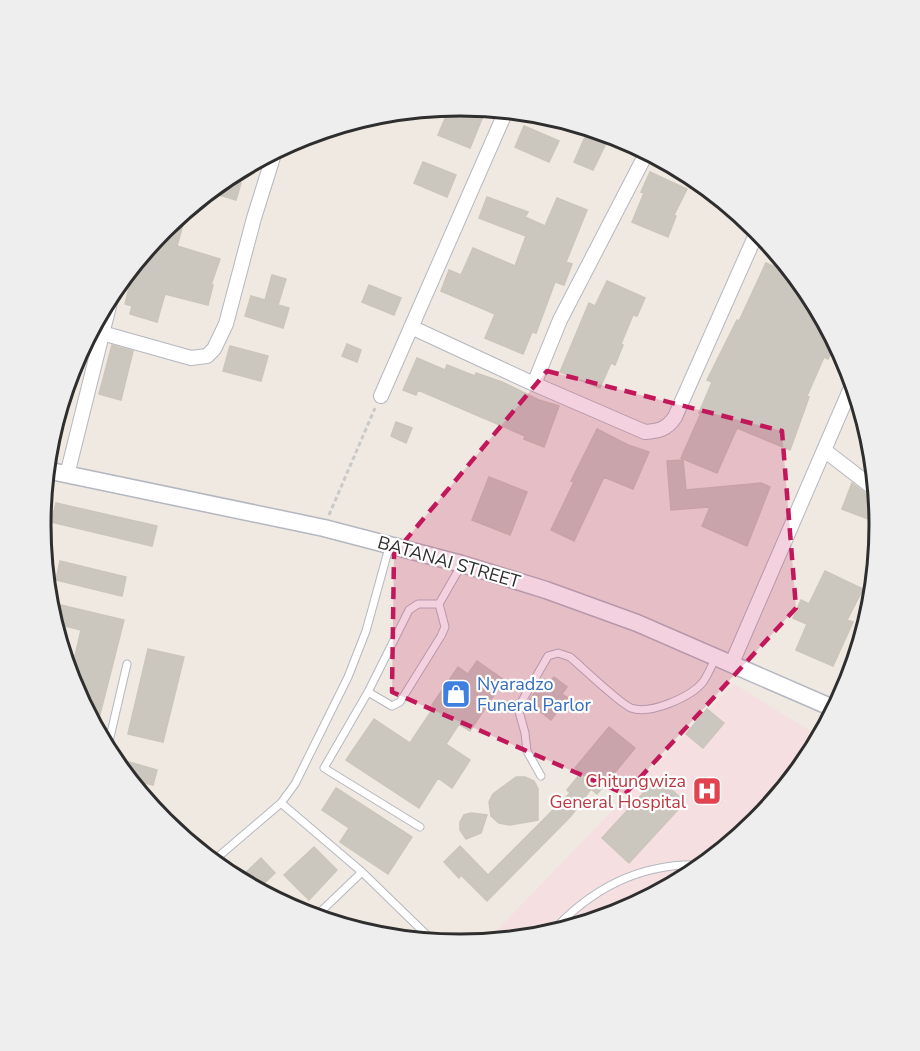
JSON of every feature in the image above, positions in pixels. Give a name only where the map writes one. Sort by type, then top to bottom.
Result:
[{"type":"street","points":[[381,396],[503,119]]},
{"type":"street","points":[[534,384],[560,320],[643,160]]},
{"type":"street","points":[[102,333],[191,358],[207,356],[214,349],[226,324],[271,163]]},
{"type":"street","points":[[411,327],[645,432],[665,428],[675,417],[755,242]]},
{"type":"street","points":[[67,475],[104,324]]},
{"type":"street","points":[[724,660],[824,450],[847,395]]},
{"type":"street","points":[[824,450],[867,483]]},
{"type":"street","name":"BATANAI STREET","points":[[54,472],[324,528],[462,564],[637,623],[827,706]]},
{"type":"lane","points":[[219,856],[281,803],[295,784],[348,677],[366,631],[390,544]]},
{"type":"lane","points":[[368,692],[392,706],[400,702],[441,636],[445,627],[439,604],[462,564]]},
{"type":"lane","points":[[420,827],[324,768],[368,692],[409,610],[418,604],[439,604]]},
{"type":"lane","points":[[541,776],[527,751],[518,708],[548,656],[558,653],[570,657],[629,707],[643,710],[652,710],[679,699],[702,684],[724,660]]},
{"type":"lane","points":[[109,736],[127,664]]},
{"type":"lane","points":[[281,803],[362,872],[425,933]]},
{"type":"lane","points":[[564,922],[584,903],[613,883],[642,871],[689,865]]},
{"type":"lane","points":[[322,910],[362,872]]},
{"type":"path","points":[[324,528],[381,396]]},
{"type":"highlighted area","points":[[547,371],[782,431],[796,608],[625,794],[392,692],[394,554]]},
{"type":"shaded area","name":"Chitungwiza General Hospital","points":[[734,684],[813,732],[768,795],[730,833],[687,866],[641,892],[591,913],[540,927],[495,933]]},
{"type":"building","points":[[446,117],[483,117],[470,148],[438,135]]},
{"type":"building","points":[[524,126],[559,141],[549,162],[515,147]]},
{"type":"building","points":[[585,136],[606,144],[593,170],[574,162]]},
{"type":"building","points":[[423,162],[456,175],[447,197],[414,183]]},
{"type":"building","points":[[650,172],[687,189],[674,215],[676,216],[668,237],[632,222]]},
{"type":"building","points":[[238,182],[241,183],[236,200],[219,195]]},
{"type":"building","points":[[487,197],[528,212],[525,217],[545,226],[557,198],[587,210],[566,262],[572,264],[564,285],[555,282],[536,333],[532,332],[523,354],[485,338],[495,314],[441,291],[449,270],[461,275],[473,248],[515,266],[526,236],[479,218]]},
{"type":"building","points":[[183,225],[177,246],[220,259],[211,285],[213,285],[208,305],[165,294],[157,322],[130,314],[132,306],[125,304],[130,286],[152,256]]},
{"type":"building","points":[[766,263],[777,268],[800,298],[831,353],[828,359],[824,357],[807,396],[809,397],[790,450],[737,428],[717,473],[681,458],[712,382],[707,380],[737,320],[739,321]]},
{"type":"building","points":[[272,275],[286,279],[278,305],[289,308],[283,328],[245,316],[251,296],[265,300]]},
{"type":"building","points":[[607,281],[645,298],[637,316],[633,315],[615,365],[611,363],[600,388],[560,372],[589,303],[595,306]]},
{"type":"building","points":[[369,285],[401,298],[394,315],[362,302]]},
{"type":"building","points":[[347,344],[361,350],[357,362],[342,356]]},
{"type":"building","points":[[112,345],[133,351],[121,400],[99,394]]},
{"type":"building","points":[[230,346],[268,356],[261,381],[223,371]]},
{"type":"building","points":[[417,358],[445,370],[447,365],[475,376],[476,373],[502,382],[539,400],[559,406],[544,447],[524,439],[525,436],[418,390],[416,395],[403,390]]},
{"type":"building","points":[[396,422],[412,428],[406,443],[391,436]]},
{"type":"building","points":[[597,429],[628,445],[649,452],[633,489],[604,477],[574,541],[551,530],[574,482],[571,481]]},
{"type":"building","points":[[683,460],[686,490],[761,483],[770,487],[747,546],[702,526],[710,507],[671,510],[667,461]]},
{"type":"building","points":[[489,477],[527,492],[510,535],[472,520]]},
{"type":"building","points":[[852,483],[868,495],[869,519],[842,509]]},
{"type":"building","points":[[56,503],[157,526],[152,546],[51,521]]},
{"type":"building","points":[[60,561],[126,577],[122,596],[56,580]]},
{"type":"building","points":[[825,571],[863,589],[847,620],[853,622],[833,666],[796,650],[807,624],[793,618],[801,600],[809,604]]},
{"type":"building","points":[[59,605],[124,620],[99,717],[73,655],[75,656],[81,630],[64,626]]},
{"type":"building","points":[[148,649],[184,657],[163,742],[128,734]]},
{"type":"building","points":[[477,661],[504,680],[470,731],[459,724],[446,744],[470,760],[452,788],[438,778],[419,808],[346,760],[374,719],[410,743],[458,667],[468,674]]},
{"type":"building","points":[[554,677],[567,687],[562,694],[568,698],[551,720],[528,702],[544,679],[549,683]]},
{"type":"building","points":[[707,709],[724,723],[703,748],[686,734]]},
{"type":"building","points":[[609,727],[635,748],[597,794],[591,789],[571,816],[487,901],[444,862],[460,846],[488,875],[570,793],[567,790],[581,773],[575,768]]},
{"type":"building","points":[[126,761],[157,770],[153,785],[142,782]]},
{"type":"building","points":[[516,777],[525,777],[534,781],[538,789],[538,820],[510,825],[499,823],[491,816],[489,802],[493,794]]},
{"type":"building","points":[[658,777],[685,802],[629,863],[602,838]]},
{"type":"building","points":[[336,788],[412,837],[388,874],[340,842],[349,828],[322,810]]},
{"type":"building","points":[[471,813],[487,815],[481,833],[466,839],[460,830],[460,822],[464,815]]},
{"type":"building","points":[[314,847],[337,870],[309,900],[284,875]]},
{"type":"building","points":[[261,858],[275,873],[263,884],[245,874]]},
{"type":"place","name":"Nyaradzo Funeral Parlor","points":[[456,694]]},
{"type":"place","name":"Chitungwiza General Hospital","points":[[707,791]]}]
